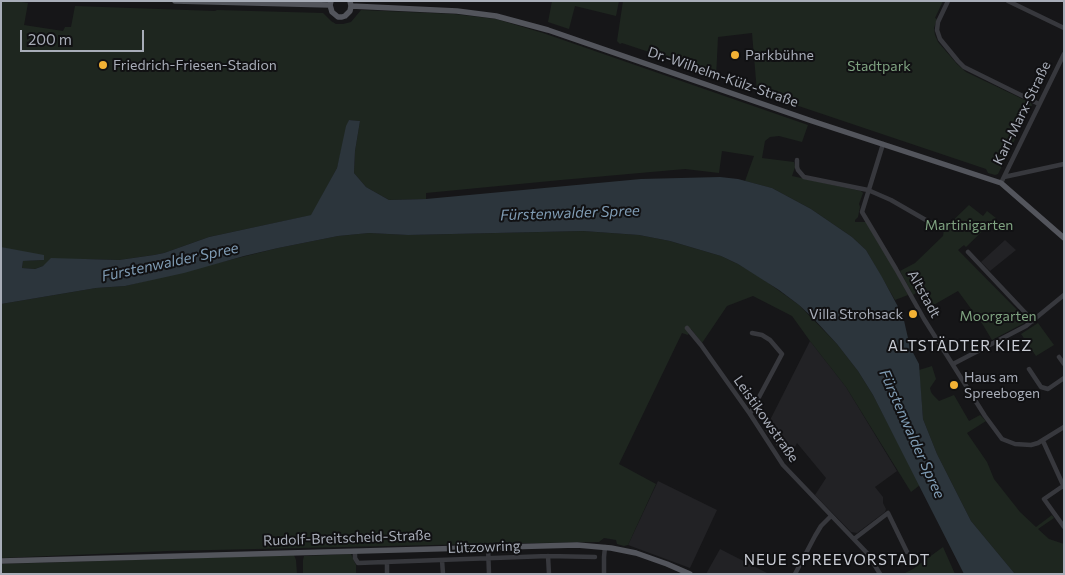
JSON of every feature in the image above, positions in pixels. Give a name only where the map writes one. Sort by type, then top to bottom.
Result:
[{"type":"main road","points":[[175,1],[331,3],[330,9],[335,15],[342,17],[348,14],[351,4]]},
{"type":"main road","name":"Dr.-Wilhelm-Külz-Straße","points":[[351,4],[496,16],[548,30],[883,144],[1003,180],[1064,238]]},
{"type":"main road","name":"Rudolf-Breitscheid-Straße","points":[[1,561],[577,545],[605,547],[641,555],[690,574]]},
{"type":"street","points":[[948,1],[938,22],[937,30],[940,39],[958,61],[964,67],[1039,104]]},
{"type":"street","points":[[1008,1],[1064,28]]},
{"type":"street","name":"Karl-Marx-Straße","points":[[1003,180],[1064,54]]},
{"type":"street","name":"Altstadt","points":[[883,144],[862,212],[924,319],[985,416],[1002,439],[1015,444],[1031,445],[1044,440]]},
{"type":"street","points":[[797,160],[796,167],[804,177],[868,190],[891,200],[931,223]]},
{"type":"street","points":[[1003,180],[1064,164]]},
{"type":"street","points":[[968,252],[1033,321]]},
{"type":"street","points":[[953,364],[1026,326],[1064,295]]},
{"type":"street","name":"Leistikowstraße","points":[[687,328],[750,414],[783,465],[868,554],[880,574]]},
{"type":"street","points":[[750,414],[782,354],[770,340],[762,335],[752,333]]},
{"type":"street","points":[[1059,357],[1064,364]]},
{"type":"street","points":[[1029,369],[1041,387],[1048,388],[1064,378]]},
{"type":"street","points":[[1064,427],[1044,440],[1063,486],[1044,498],[1064,527]]},
{"type":"street","points":[[854,539],[888,513],[908,552]]},
{"type":"street","points":[[794,574],[821,526],[832,516]]},
{"type":"street","points":[[488,547],[489,574]]},
{"type":"street","points":[[604,574],[605,547]]},
{"type":"street","name":"Lützowring","points":[[355,551],[355,558],[358,563],[548,556],[595,557]]},
{"type":"street","points":[[548,556],[549,574]]},
{"type":"street","points":[[442,560],[442,574]]},
{"type":"street","points":[[387,562],[387,574]]},
{"type":"shaded area","points":[[1005,240],[1016,250],[990,271],[981,262]]},
{"type":"shaded area","points":[[810,341],[846,387],[897,471],[875,487],[883,497],[885,512],[857,533],[851,532],[815,495],[826,478],[797,443],[788,461],[765,430]]},
{"type":"shaded area","points":[[658,481],[717,510],[690,568],[628,545]]},
{"type":"shaded area","points":[[720,549],[769,574],[706,574]]},
{"type":"green space","points":[[1,1],[28,3],[24,25],[63,31],[65,27],[71,27],[75,6],[323,13],[336,24],[351,22],[361,10],[454,14],[496,19],[543,33],[808,125],[802,142],[779,136],[770,137],[765,141],[762,158],[794,162],[795,167],[792,176],[861,191],[863,193],[859,204],[858,217],[855,222],[866,222],[908,295],[895,300],[866,250],[852,237],[811,209],[772,188],[745,181],[754,156],[722,151],[719,173],[685,169],[426,193],[426,199],[389,200],[366,187],[354,173],[355,151],[360,121],[349,120],[337,168],[312,215],[209,237],[154,255],[119,260],[85,259],[35,269],[22,268],[23,261],[44,260],[1,247]]},
{"type":"green space","points":[[552,1],[619,1],[616,16],[575,6],[569,29],[548,22]]},
{"type":"green space","name":"Stadtpark","points":[[623,1],[943,1],[935,18],[937,19],[934,28],[938,42],[966,72],[1032,105],[998,174],[995,175],[988,173],[986,169],[757,92],[752,33],[718,37],[716,78],[713,79],[674,65],[673,60],[622,43],[620,44],[617,41]]},
{"type":"green space","points":[[969,205],[983,216],[987,211],[996,218],[966,247],[964,245],[958,250],[1028,321],[992,340],[958,291],[930,307],[919,291],[913,295],[900,271],[915,263],[943,236],[944,229]]},
{"type":"green space","points":[[583,231],[639,235],[670,241],[721,256],[760,277],[799,305],[837,344],[858,371],[873,395],[920,485],[911,492],[846,387],[792,316],[753,296],[727,306],[702,343],[691,329],[688,335],[682,333],[619,464],[656,484],[628,545],[617,544],[616,540],[604,538],[599,542],[168,551],[1,558],[1,304],[96,288],[125,286],[278,248],[338,236],[369,233],[408,235]]},
{"type":"green space","points":[[1038,323],[1054,345],[1036,356],[1021,334]]},
{"type":"green space","points":[[932,366],[936,379],[930,388],[933,395],[939,401],[954,395],[969,421],[980,415],[986,421],[967,433],[987,462],[994,479],[1020,512],[1036,527],[1052,515],[1054,518],[1038,529],[1049,539],[1064,544],[1064,574],[1015,574],[971,521],[937,454],[923,419],[919,370]]},
{"type":"green space","points":[[943,547],[955,574],[903,574],[913,569]]},
{"type":"green space","points":[[351,554],[356,565],[356,574],[303,574],[304,556]]},
{"type":"green space","points":[[294,555],[297,574],[1,574],[1,564]]},
{"type":"water","name":"Fürstenwalder Spree","points":[[349,120],[360,121],[355,151],[354,173],[366,187],[389,200],[426,199],[641,179],[720,177],[738,179],[772,188],[811,209],[852,237],[866,250],[882,277],[903,316],[910,347],[919,364],[923,419],[937,454],[971,521],[1015,574],[964,574],[873,395],[858,371],[837,344],[813,318],[779,290],[738,264],[721,256],[670,241],[639,235],[583,231],[408,235],[369,233],[338,236],[278,248],[184,273],[125,286],[96,288],[1,304],[1,247],[44,255],[44,260],[23,261],[22,268],[35,269],[43,266],[51,258],[119,260],[154,255],[209,237],[311,215],[337,168]]},
{"type":"place","name":"Parkbühne","points":[[735,55]]},
{"type":"place","name":"Friedrich-Friesen-Stadion","points":[[103,65]]},
{"type":"place","name":"Villa Strohsack","points":[[913,314]]},
{"type":"place","name":"Haus am Spreebogen","points":[[954,385]]},
{"type":"district","name":"ALTSTÄDTER KIEZ","points":[[960,346]]},
{"type":"district","name":"NEUE SPREEVORSTADT","points":[[837,560]]},
{"type":"park label","name":"Martinigarten","points":[[969,225]]},
{"type":"park label","name":"Moorgarten","points":[[998,316]]}]
